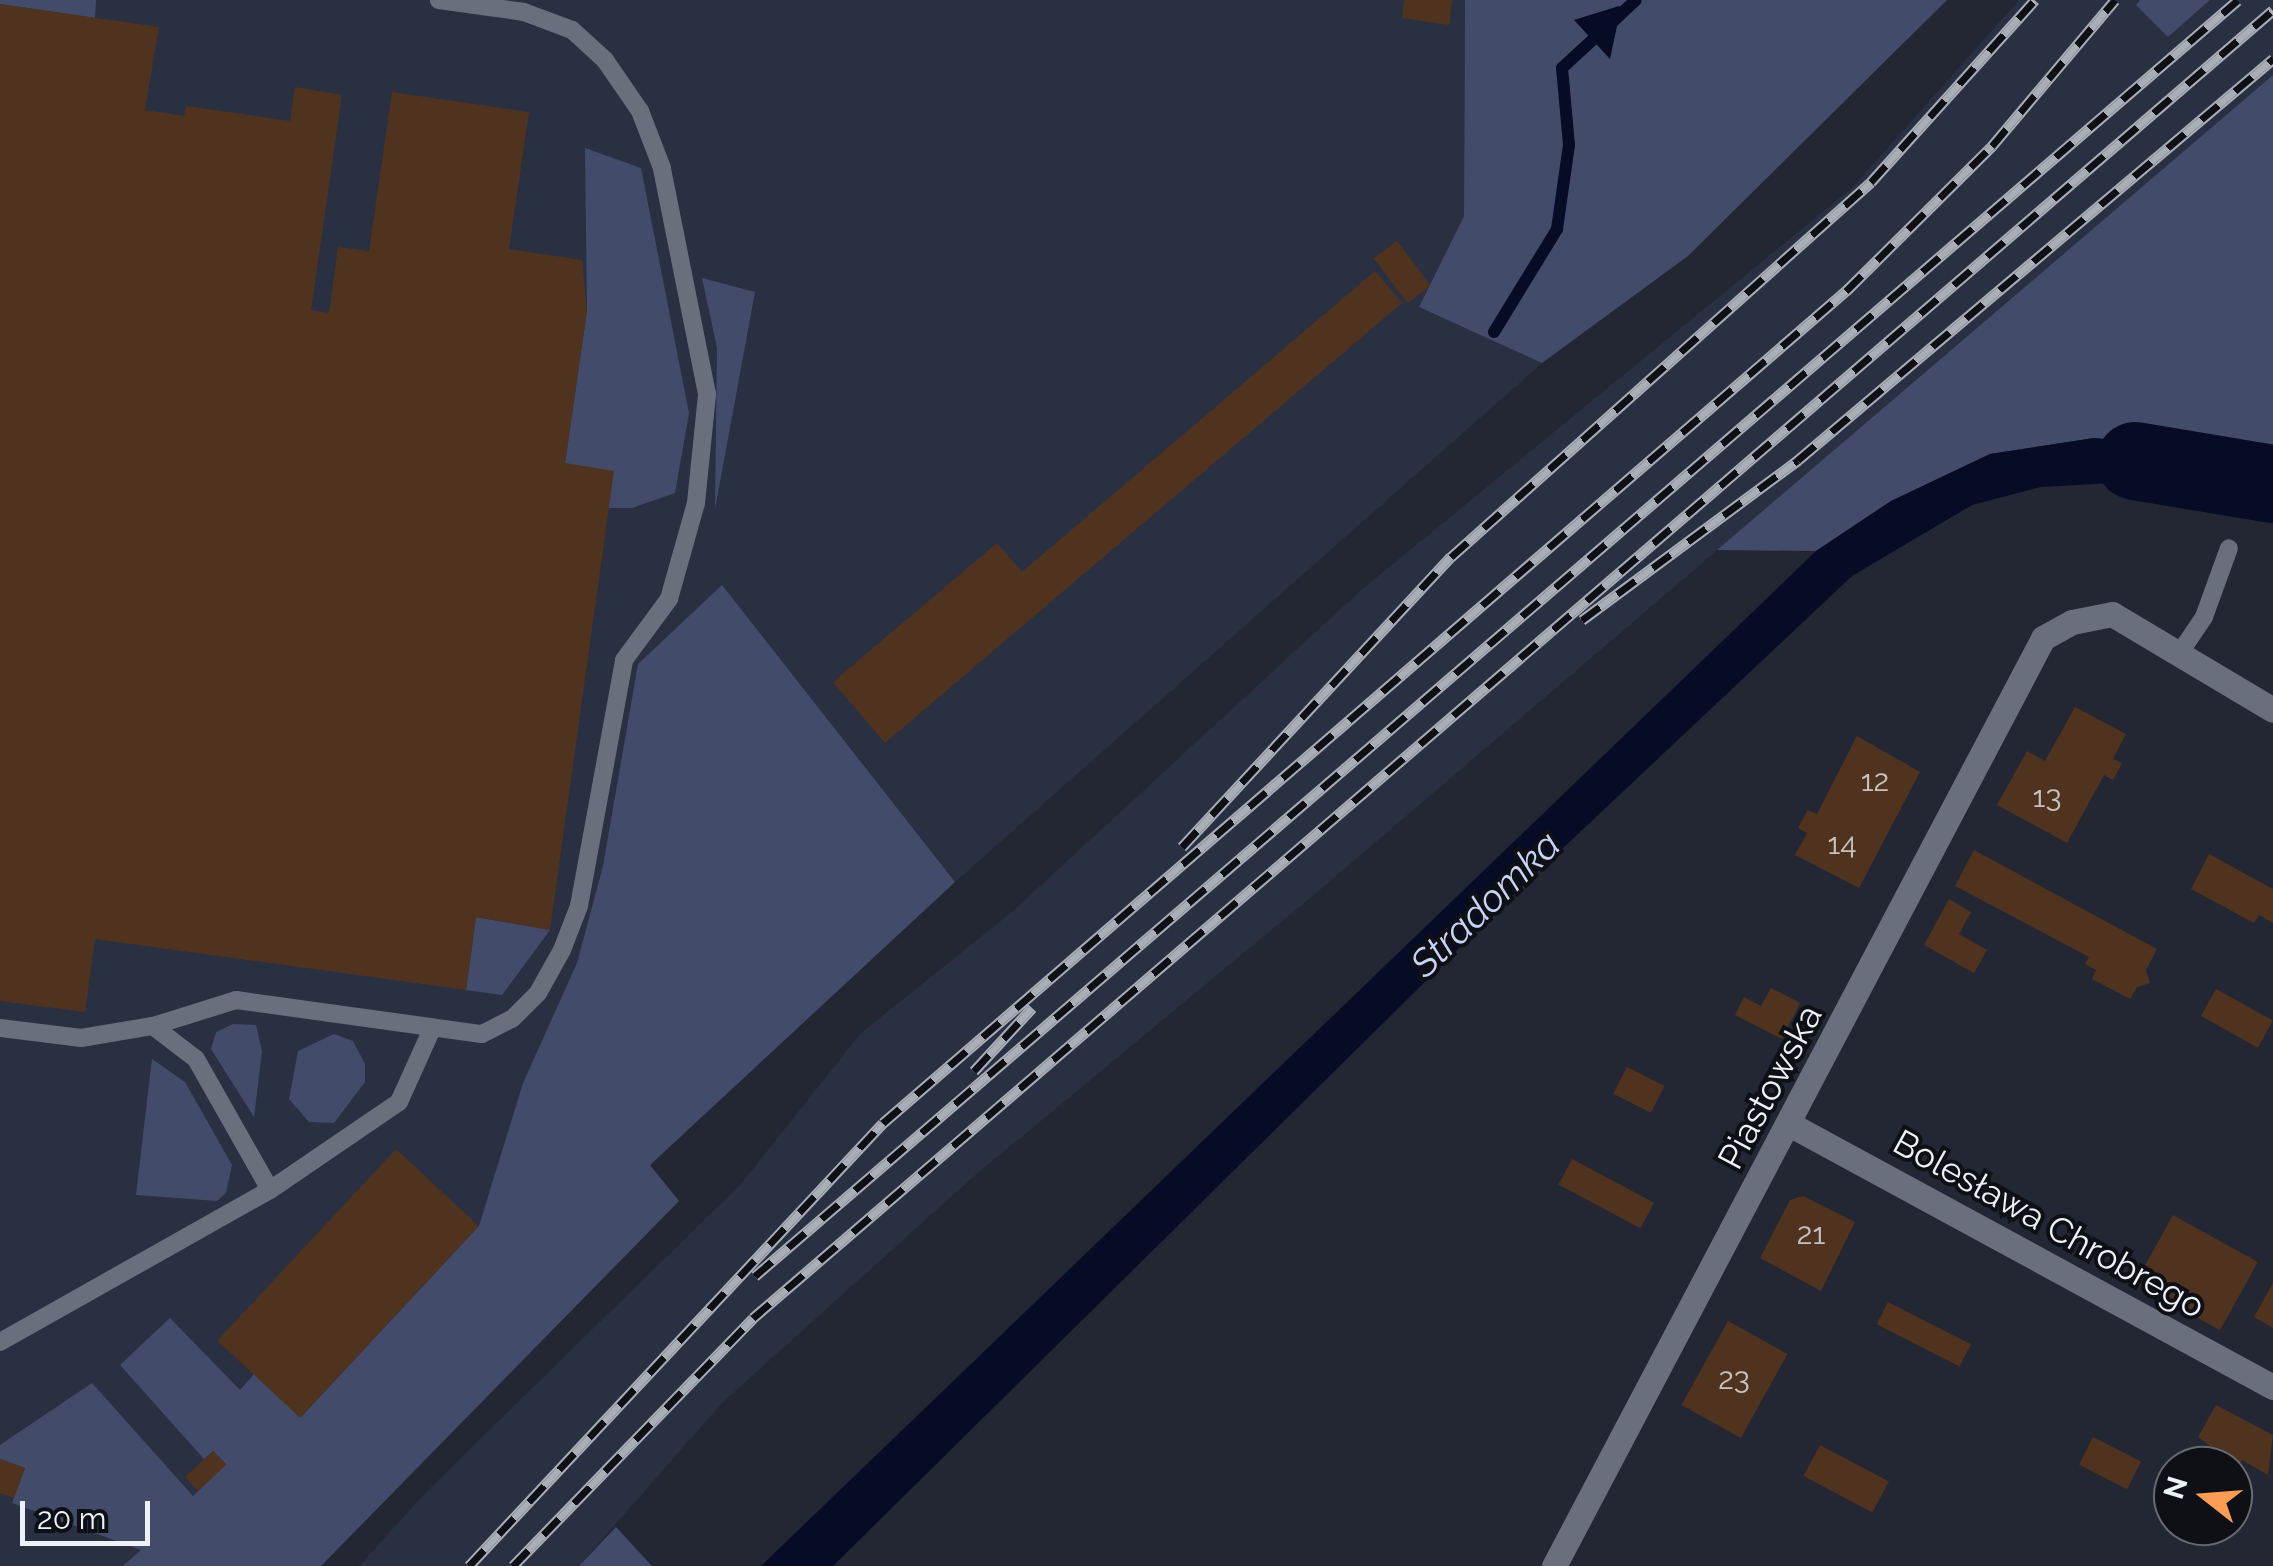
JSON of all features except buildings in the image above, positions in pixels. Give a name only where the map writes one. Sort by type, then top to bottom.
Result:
[{"type":"street","name":"Piastowska","points":[[1554,1566],[1790,1125],[2043,638],[2072,622],[2112,614],[2179,654]]},
{"type":"street","points":[[2179,654],[2273,710]]},
{"type":"street","name":"Bolesława Chrobrego","points":[[1790,1125],[2273,1387]]},
{"type":"lane","points":[[0,1028],[81,1038],[153,1026],[236,1000],[431,1032],[482,1034],[512,1019],[538,993],[562,950],[579,906],[624,660],[670,598],[696,503],[707,394],[662,168],[640,110],[605,60],[572,30],[524,12],[439,0]]},
{"type":"lane","points":[[2179,654],[2204,617],[2229,548]]},
{"type":"lane","points":[[153,1026],[196,1059],[270,1190]]},
{"type":"lane","points":[[0,1342],[270,1190],[398,1102],[431,1032]]},
{"type":"shaded area","points":[[0,0],[1465,0],[1464,216],[1419,307],[1542,363],[955,882],[461,1340],[189,1566],[0,1566]]},
{"type":"shaded area","points":[[0,0],[96,0],[95,18],[0,4]]},
{"type":"shaded area","points":[[1465,0],[1947,0],[1688,256],[1542,363],[1419,307],[1464,216]]},
{"type":"shaded area","points":[[2019,0],[2140,0],[2168,37],[2210,0],[2273,0],[2273,75],[1322,888],[973,1177],[722,1403],[579,1566],[359,1566],[427,1491],[741,1184],[861,1033],[1013,911],[1360,591],[1853,187]]},
{"type":"shaded area","points":[[2140,0],[2210,0],[2168,37],[2136,5]]},
{"type":"shaded area","points":[[2273,75],[2273,470],[2174,446],[2094,438],[1990,454],[1891,501],[1816,551],[1717,550]]},
{"type":"shaded area","points":[[585,148],[641,168],[689,413],[675,493],[632,508],[608,508],[565,463],[587,310]]},
{"type":"shaded area","points":[[702,278],[755,292],[715,509],[717,348]]},
{"type":"shaded area","points":[[722,585],[955,882],[650,1165],[679,1201],[321,1566],[123,1566],[141,1550],[12,1503],[25,1468],[0,1459],[0,1445],[92,1383],[193,1496],[226,1464],[213,1451],[204,1459],[120,1365],[170,1318],[240,1390],[254,1374],[301,1417],[479,1226],[523,1083],[577,963],[603,866],[638,664]]},
{"type":"shaded area","points":[[476,917],[550,930],[502,995],[466,990]]},
{"type":"shaded area","points":[[233,1024],[256,1025],[262,1051],[254,1117],[211,1049],[216,1032]]},
{"type":"shaded area","points":[[334,1034],[353,1041],[365,1064],[365,1082],[334,1123],[309,1122],[289,1099],[298,1051]]},
{"type":"shaded area","points":[[152,1059],[185,1082],[232,1165],[226,1193],[217,1201],[136,1195]]},
{"type":"shaded area","points":[[616,1527],[652,1566],[579,1566]]},
{"type":"water","points":[[1619,6],[1628,15],[1617,26],[1610,59],[1574,20]]},
{"type":"water","points":[[2094,438],[2174,446],[2244,466],[2236,494],[2130,482],[2041,487],[1972,505],[1852,576],[1510,898],[833,1566],[761,1566],[1816,551],[1891,501],[1990,454]]},
{"type":"waterway","points":[[1494,332],[1557,229],[1569,145],[1562,68],[1636,0]]},
{"type":"waterway","name":"Stradomka","points":[[2135,461],[2273,484]]},
{"type":"railway","points":[[1182,847],[1451,557],[1871,182],[2035,0]]},
{"type":"railway","points":[[469,1566],[883,1123],[1846,291],[1992,146],[2115,0]]},
{"type":"railway","points":[[755,1276],[2238,0]]},
{"type":"railway","points":[[513,1566],[753,1318],[2273,10]]},
{"type":"railway","points":[[1582,620],[1798,460],[2273,59]]},
{"type":"railway","points":[[974,1071],[1032,1008]]}]
